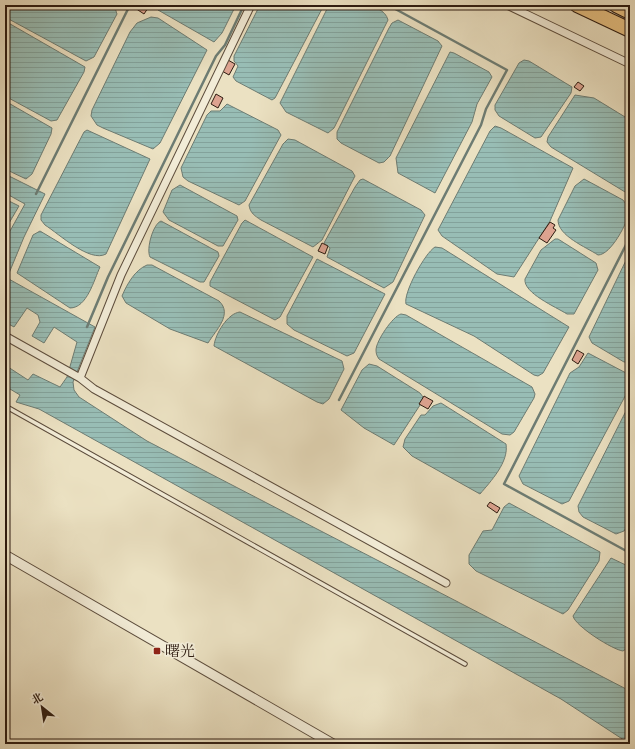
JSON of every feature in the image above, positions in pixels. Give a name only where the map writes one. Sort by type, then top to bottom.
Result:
[{"type":"highway","points":[[577,5],[630,30]]},
{"type":"highway","points":[[616,5],[630,12]]},
{"type":"street","points":[[80,378],[121,275],[251,5]]},
{"type":"street","points":[[507,5],[630,64]]},
{"type":"street","points":[[5,336],[80,378],[94,389],[446,583]]},
{"type":"street","points":[[5,555],[333,744]]},
{"type":"lane","points":[[5,406],[465,664]]},
{"type":"water","points":[[353,4],[371,6],[379,9],[385,14],[388,20],[334,128],[328,133],[286,112],[280,103],[329,5]]},
{"type":"water","points":[[5,5],[114,5],[117,14],[94,57],[86,61],[5,17]]},
{"type":"water","points":[[155,5],[236,5],[222,33],[214,42],[158,10]]},
{"type":"water","points":[[260,5],[324,5],[275,98],[272,100],[236,81],[233,77],[238,66],[234,61],[234,56]]},
{"type":"water","points":[[151,17],[158,18],[207,50],[160,143],[153,149],[97,125],[91,116],[92,110],[130,32],[137,23]]},
{"type":"water","points":[[398,20],[438,41],[442,46],[390,156],[384,162],[379,163],[341,143],[337,139],[337,132],[389,28],[392,23]]},
{"type":"water","points":[[5,21],[85,67],[84,72],[57,120],[51,121],[5,96]]},
{"type":"water","points":[[450,52],[489,72],[492,77],[477,104],[472,122],[435,193],[398,173],[396,158]]},
{"type":"water","points":[[524,60],[529,61],[572,87],[571,93],[541,137],[535,138],[499,116],[495,110],[495,105],[519,63]]},
{"type":"water","points":[[575,95],[594,98],[630,120],[630,195],[551,147],[547,142],[548,137]]},
{"type":"water","points":[[5,101],[52,128],[51,134],[32,174],[26,179],[5,169]]},
{"type":"water","points":[[227,104],[278,130],[281,135],[245,201],[239,205],[188,181],[183,177],[181,168],[207,115],[211,111],[220,111]]},
{"type":"water","points":[[495,126],[573,168],[550,221],[514,277],[497,274],[442,236],[438,230],[490,131]]},
{"type":"water","points":[[87,130],[150,159],[106,254],[99,256],[83,251],[45,225],[41,220],[41,215],[84,132]]},
{"type":"water","points":[[288,139],[295,140],[352,171],[355,176],[322,240],[313,247],[261,220],[250,210],[249,205],[283,144]]},
{"type":"water","points":[[5,174],[45,194],[24,237],[7,278],[95,327],[73,382],[74,390],[79,397],[147,441],[630,691],[630,744],[561,699],[39,409],[16,402],[20,395],[5,386],[5,365],[28,380],[33,374],[60,387],[67,377],[77,342],[54,327],[44,343],[32,336],[40,322],[38,315],[27,308],[14,327],[5,322],[5,306],[7,303],[5,301],[5,240],[25,204],[5,193]]},
{"type":"water","points":[[363,179],[421,210],[425,215],[393,282],[384,288],[327,257],[330,248],[324,243],[355,187],[360,180]]},
{"type":"water","points":[[584,179],[623,200],[630,210],[626,222],[618,237],[603,254],[598,255],[580,245],[567,236],[559,226],[558,220],[575,186]]},
{"type":"water","points":[[180,185],[237,216],[238,220],[223,246],[218,246],[169,220],[163,212],[172,190]]},
{"type":"water","points":[[5,199],[19,206],[5,230]]},
{"type":"water","points":[[245,220],[313,257],[280,317],[275,320],[210,286],[210,282]]},
{"type":"water","points":[[161,221],[218,252],[219,256],[204,282],[200,282],[150,257],[149,248],[151,237],[155,227]]},
{"type":"water","points":[[40,231],[100,267],[89,292],[76,307],[70,308],[17,273],[33,235]]},
{"type":"water","points":[[555,239],[558,239],[596,263],[598,270],[574,314],[567,314],[541,299],[529,289],[526,284],[525,279],[541,250]]},
{"type":"water","points":[[435,247],[442,248],[569,327],[543,373],[538,376],[534,375],[474,336],[406,304],[411,283],[426,257]]},
{"type":"water","points":[[630,252],[630,362],[624,362],[592,343],[589,337]]},
{"type":"water","points":[[317,259],[385,294],[354,353],[347,356],[294,330],[287,324],[287,316]]},
{"type":"water","points":[[147,265],[152,265],[219,301],[223,306],[224,317],[222,322],[208,343],[170,329],[126,303],[122,296],[126,287],[135,274]]},
{"type":"water","points":[[240,312],[342,361],[344,369],[329,399],[323,404],[317,402],[214,346],[223,325],[231,316]]},
{"type":"water","points":[[401,314],[406,315],[532,387],[535,394],[534,398],[514,432],[510,435],[502,434],[379,359],[376,350],[379,341],[394,319]]},
{"type":"water","points":[[588,353],[628,374],[630,377],[630,387],[569,501],[562,504],[523,484],[519,476],[570,373],[579,367]]},
{"type":"water","points":[[369,364],[377,366],[420,393],[423,397],[422,402],[394,445],[364,428],[341,410],[362,370]]},
{"type":"water","points":[[441,403],[506,444],[505,458],[502,464],[494,477],[480,494],[412,456],[403,447],[405,439],[421,415],[425,415],[433,406]]},
{"type":"water","points":[[630,403],[630,521],[624,531],[616,534],[583,517],[579,512],[578,506]]},
{"type":"water","points":[[509,503],[600,552],[599,561],[568,610],[563,614],[476,571],[469,564],[469,555],[483,531],[492,530],[504,507]]},
{"type":"water","points":[[611,558],[630,567],[630,646],[623,651],[611,647],[595,637],[580,626],[573,616]]},
{"type":"building","points":[[137,5],[150,5],[144,14],[135,8]]},
{"type":"building","points":[[228,60],[235,64],[229,75],[222,71]]},
{"type":"building","points":[[578,82],[584,86],[580,91],[574,87]]},
{"type":"building","points":[[216,94],[223,98],[218,108],[211,104]]},
{"type":"building","points":[[550,222],[555,225],[553,228],[556,230],[547,243],[539,238]]},
{"type":"building","points":[[322,243],[328,246],[325,254],[318,251]]},
{"type":"building","points":[[577,350],[584,354],[578,364],[572,360]]},
{"type":"building","points":[[424,396],[433,401],[428,409],[419,404]]},
{"type":"building","points":[[490,502],[500,508],[497,513],[487,506]]},
{"type":"waterway","points":[[36,194],[130,5]]},
{"type":"waterway","points":[[87,327],[108,277],[216,56],[225,45],[244,5]]},
{"type":"waterway","points":[[339,400],[481,125],[486,109],[507,70],[388,5]]},
{"type":"waterway","points":[[630,237],[504,484],[630,553]]},
{"type":"place","name":"曙光","points":[[157,651]]}]
